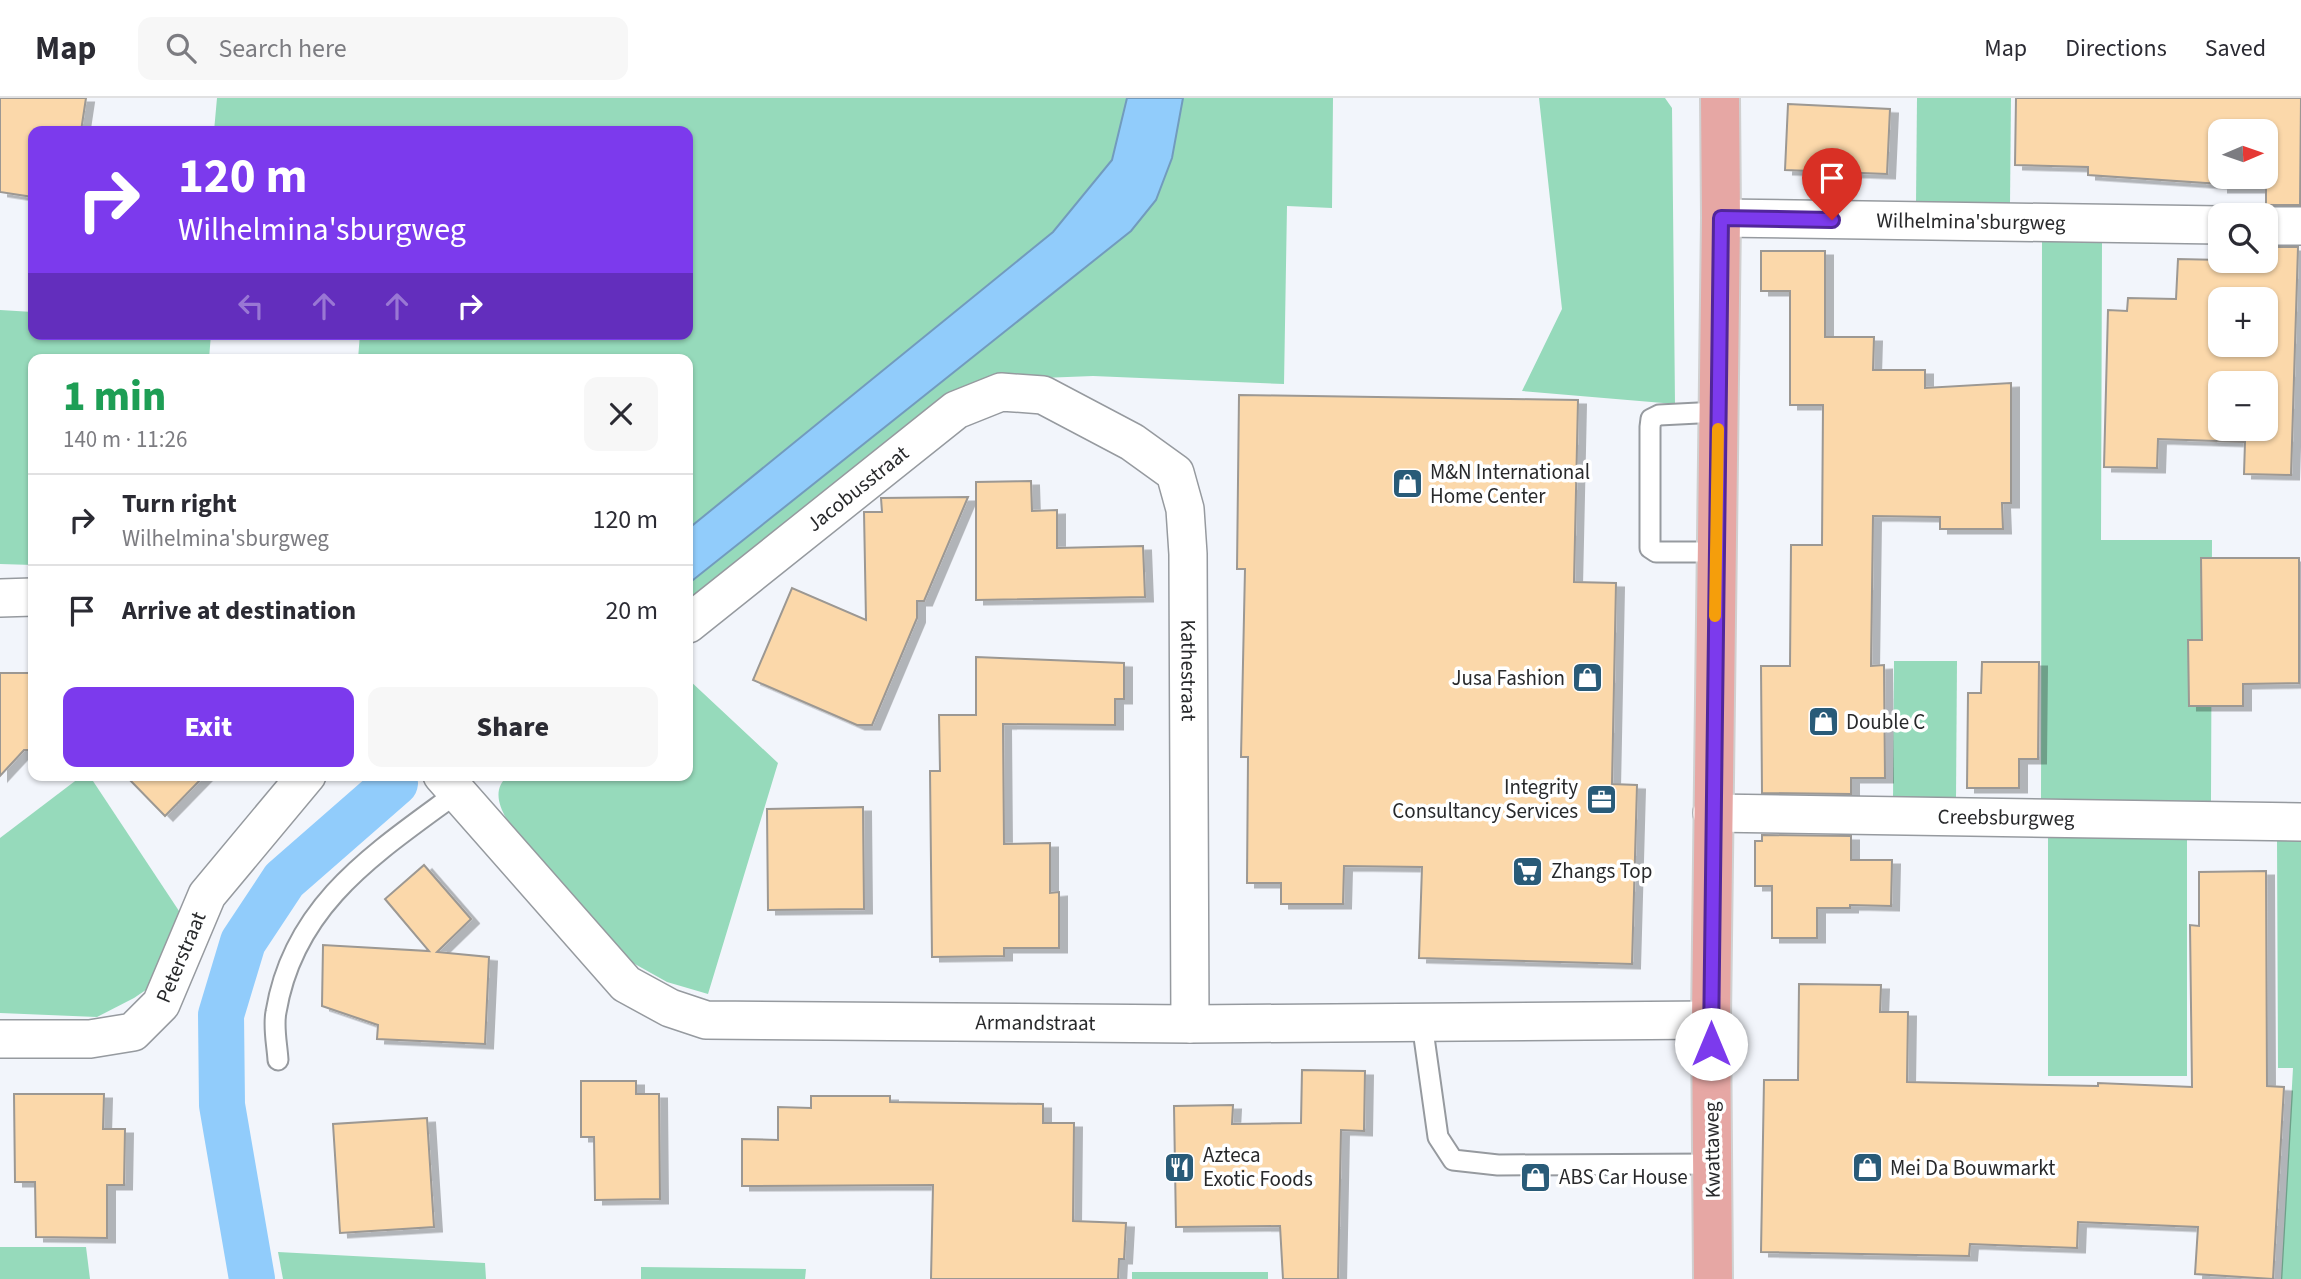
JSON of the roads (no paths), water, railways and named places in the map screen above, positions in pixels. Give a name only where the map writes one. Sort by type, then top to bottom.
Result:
[{"type":"main road","name":"Kwattaweg","points":[[1713,1279],[1712,813],[1721,218],[1720,98]]},
{"type":"street","name":"Wilhelmina'sburgweg","points":[[1721,218],[2208,225]]},
{"type":"street","points":[[2278,226],[2301,226]]},
{"type":"street","name":"Jacobusstraat","points":[[693,620],[956,410],[1001,392],[1043,395]]},
{"type":"street","name":"Kathestraat","points":[[1043,395],[1132,442],[1175,473],[1185,509],[1188,554],[1190,1024]]},
{"type":"street","points":[[0,598],[28,597]]},
{"type":"street","name":"Peterstraat","points":[[0,1039],[90,1039],[133,1032],[161,1004],[207,895],[302,781]]},
{"type":"street","name":"Armandstraat","points":[[460,781],[626,984],[670,1008],[706,1020],[1190,1024],[1711,1020]]},
{"type":"street","name":"Creebsburgweg","points":[[1712,813],[2301,822]]},
{"type":"lane","points":[[1716,552],[1656,552],[1650,548],[1650,427],[1651,419],[1659,415],[1718,412]]},
{"type":"lane","points":[[278,1060],[275,1014],[284,977],[303,936],[334,891],[367,859],[460,781]]},
{"type":"lane","points":[[1422,1023],[1438,1137],[1453,1160],[1497,1165],[1712,1164]]},
{"type":"water","points":[[1127,98],[1183,98],[1172,158],[1156,200],[1131,231],[693,580],[693,525],[1053,232],[1112,160]]},
{"type":"waterway","points":[[252,1279],[222,1105],[221,1015],[243,942],[284,880],[395,783]]},
{"type":"place","name":"M&N International Home Center","points":[[1407,484]]},
{"type":"place","name":"Jusa Fashion","points":[[1588,678]]},
{"type":"place","name":"Double C","points":[[1823,722]]},
{"type":"place","name":"Integrity Consultancy Services","points":[[1601,799]]},
{"type":"place","name":"Zhangs Top","points":[[1528,871]]},
{"type":"place","name":"Azteca Exotic Foods","points":[[1180,1167]]},
{"type":"place","name":"Mei Da Bouwmarkt","points":[[1867,1168]]},
{"type":"place","name":"ABS Car House","points":[[1536,1177]]}]
